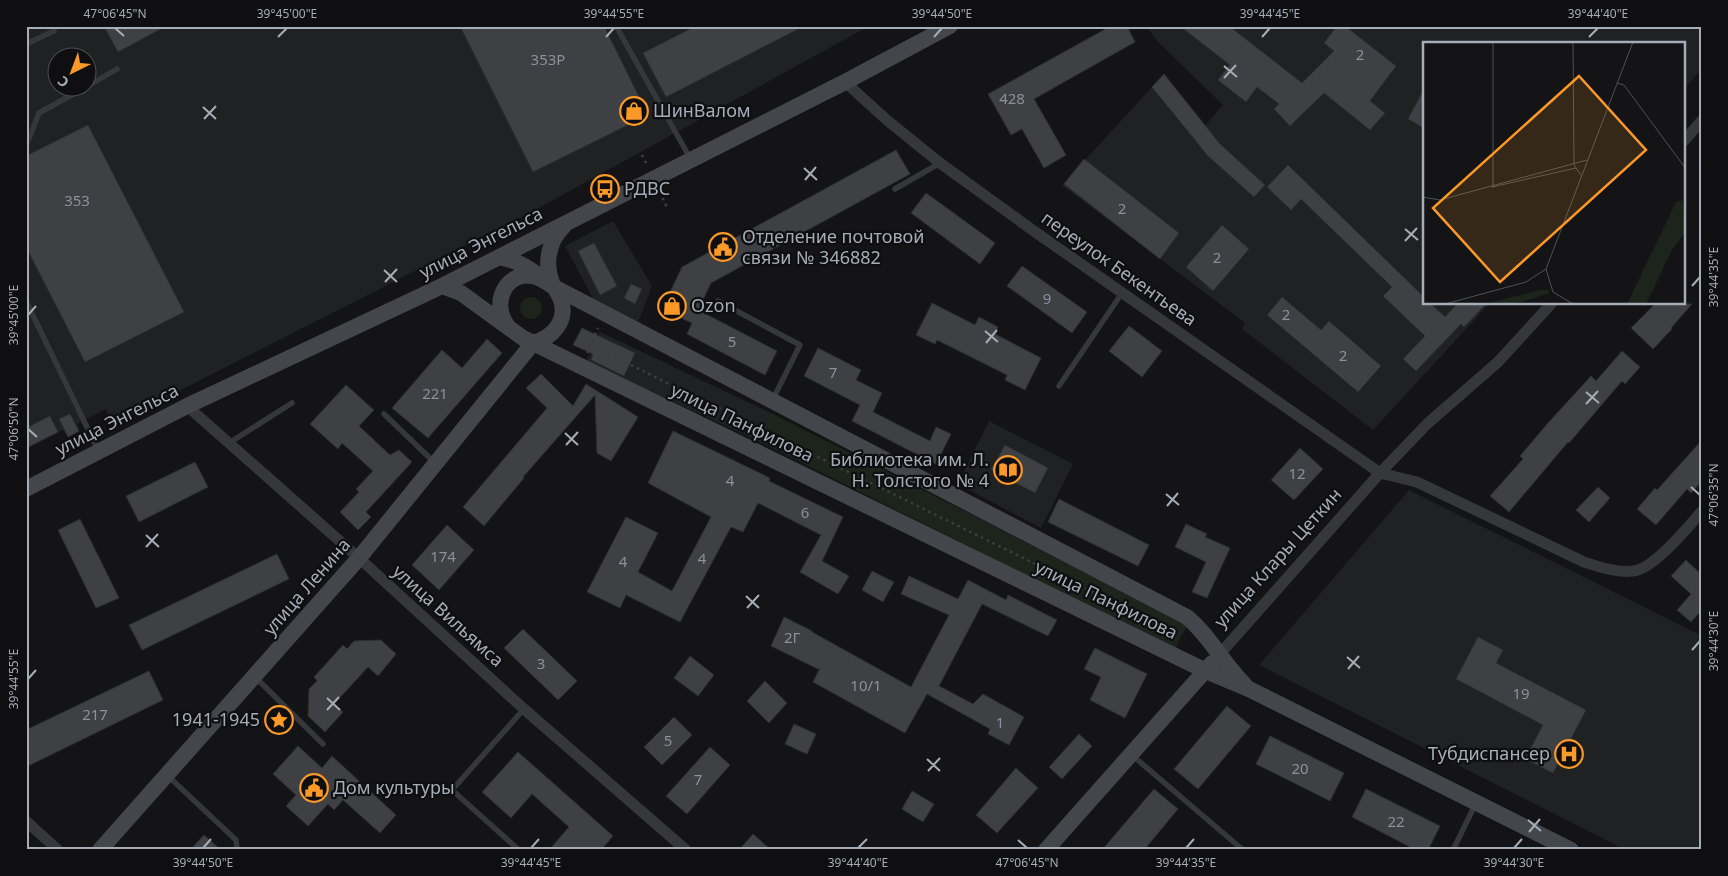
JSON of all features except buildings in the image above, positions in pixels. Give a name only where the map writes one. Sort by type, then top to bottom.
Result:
[{"type":"street","name":"улица Энгельса","points":[[26,489],[187,406],[442,286],[846,82],[950,26]]},
{"type":"street","name":"переулок Бекентьева","points":[[846,82],[888,121],[940,163],[1380,473]]},
{"type":"street","points":[[1686,139],[1702,120]]},
{"type":"street","points":[[532,342],[547,337],[556,330],[561,320],[563,311],[561,300],[550,284],[549,252],[560,229],[570,221]]},
{"type":"street","name":"улица Панфилова","points":[[499,257],[514,260],[525,265],[550,284],[1191,620],[1210,639],[1219,655],[1249,689]]},
{"type":"street","points":[[511,330],[503,320],[499,308],[500,298],[505,288],[522,276],[533,276],[550,284]]},
{"type":"street","name":"улица Панфилова","points":[[442,286],[461,293],[511,330],[532,342],[1206,671],[1249,689],[1571,850]]},
{"type":"street","name":"улица Клары Цеткин","points":[[1049,849],[1380,473],[1427,424],[1498,362],[1550,305]]},
{"type":"street","name":"улица Ленина","points":[[100,850],[359,558],[532,342]]},
{"type":"street","name":"улица Вильямса","points":[[187,406],[359,558],[524,709],[686,850]]},
{"type":"street","points":[[1380,473],[1417,482],[1584,562],[1613,571],[1635,572],[1648,565],[1674,542],[1702,511]]},
{"type":"street","points":[[26,821],[58,850]]},
{"type":"lane","points":[[616,26],[691,160]]},
{"type":"lane","points":[[26,44],[54,31]]},
{"type":"lane","points":[[98,80],[116,69]]},
{"type":"lane","points":[[26,142],[39,113],[66,98]]},
{"type":"lane","points":[[895,189],[940,163]]},
{"type":"lane","points":[[1059,386],[1122,293]]},
{"type":"lane","points":[[26,301],[99,452]]},
{"type":"lane","points":[[718,301],[800,344],[772,401]]},
{"type":"lane","points":[[229,443],[292,403]]},
{"type":"lane","points":[[384,414],[436,464]]},
{"type":"lane","points":[[255,676],[324,744]]},
{"type":"lane","points":[[519,850],[452,790],[524,709]]},
{"type":"lane","points":[[1131,754],[1243,850]]},
{"type":"lane","points":[[166,775],[236,840],[237,850]]},
{"type":"lane","points":[[1453,850],[1476,803]]},
{"type":"path","points":[[581,366],[605,313]]},
{"type":"path","points":[[590,345],[1176,633]]},
{"type":"path","points":[[1168,652],[1180,625],[1191,620]]},
{"type":"shaded area","points":[[26,26],[869,26],[539,208],[112,425],[106,409],[77,424],[79,432],[68,437],[65,429],[26,449]]},
{"type":"shaded area","points":[[1146,26],[1702,26],[1702,69],[1686,87],[1686,42],[1423,42],[1423,305],[1488,305],[1373,430],[1242,329],[1245,323],[1062,185],[1164,74],[1204,127],[1223,105],[1158,42]]},
{"type":"shaded area","points":[[613,221],[652,286],[637,325],[595,302],[565,246]]},
{"type":"shaded area","points":[[531,297],[539,300],[542,308],[539,316],[531,319],[523,316],[520,308],[523,300]]},
{"type":"shaded area","points":[[600,332],[771,413],[758,441],[586,361]]},
{"type":"shaded area","points":[[771,413],[1188,624],[1175,649],[758,441]]},
{"type":"shaded area","points":[[989,421],[1073,464],[1041,528],[958,484]]},
{"type":"shaded area","name":"Тубдиспансер","points":[[1409,490],[1702,636],[1702,843],[1698,850],[1626,850],[1259,665]]},
{"type":"place","name":"ШинВалом","points":[[634,111]]},
{"type":"place","name":"РДВС","points":[[605,189]]},
{"type":"place","name":"Отделение почтовой связи № 346882","points":[[723,247]]},
{"type":"place","name":"Ozon","points":[[672,306]]},
{"type":"place","name":"Библиотека им. Л. Н. Толстого № 4","points":[[1008,470]]},
{"type":"place","name":"1941-1945","points":[[279,720]]},
{"type":"place","name":"Тубдиспансер","points":[[1569,754]]},
{"type":"place","name":"Дом культуры","points":[[314,788]]}]
